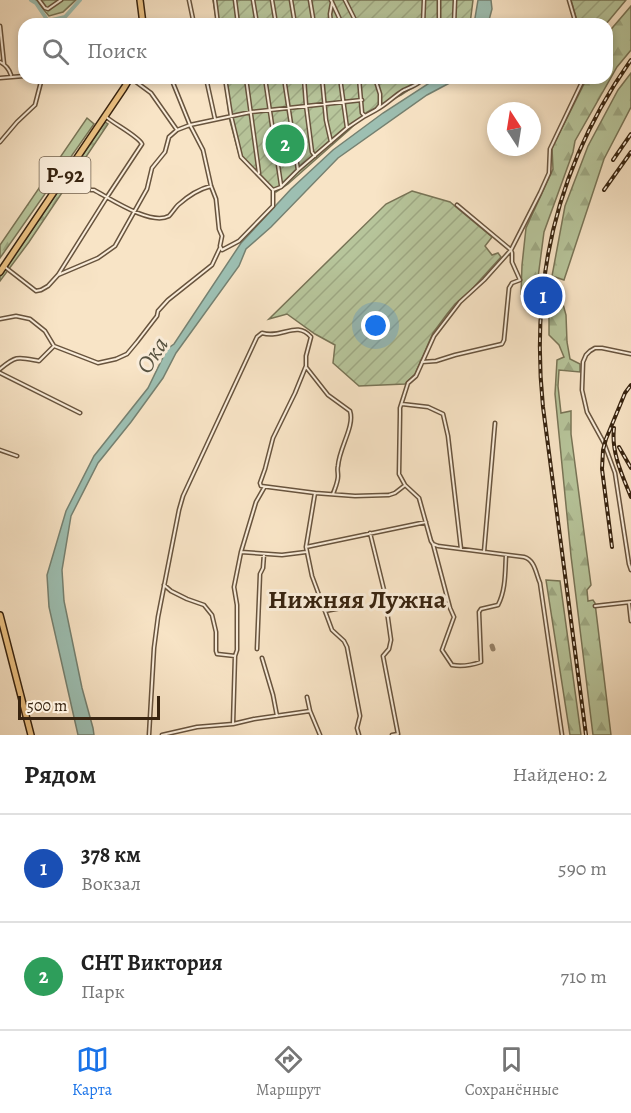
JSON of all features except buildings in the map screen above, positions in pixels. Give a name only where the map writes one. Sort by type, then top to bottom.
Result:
[{"type":"main road","points":[[140,0],[141,18]]},
{"type":"main road","name":"Р-92","points":[[0,272],[126,84]]},
{"type":"main road","points":[[0,615],[31,735]]},
{"type":"street","points":[[39,0],[48,9],[61,0]]},
{"type":"street","points":[[189,0],[193,18]]},
{"type":"street","points":[[215,0],[217,18]]},
{"type":"street","points":[[235,0],[237,18]]},
{"type":"street","points":[[253,0],[256,18]]},
{"type":"street","points":[[272,0],[275,18]]},
{"type":"street","points":[[291,0],[294,18]]},
{"type":"street","points":[[310,0],[313,18]]},
{"type":"street","points":[[345,0],[354,18]]},
{"type":"street","points":[[423,18],[424,0]]},
{"type":"street","points":[[439,0],[439,18]]},
{"type":"street","points":[[454,18],[455,0]]},
{"type":"street","points":[[569,0],[574,18]]},
{"type":"street","points":[[330,18],[332,1]]},
{"type":"street","points":[[332,1],[339,18]]},
{"type":"street","points":[[0,26],[4,64]]},
{"type":"street","points":[[0,62],[9,70],[12,77]]},
{"type":"street","points":[[0,78],[18,76]]},
{"type":"street","points":[[0,142],[35,105],[40,84]]},
{"type":"street","points":[[138,84],[151,93],[177,130]]},
{"type":"street","points":[[0,319],[16,316],[30,319],[45,331],[54,346],[98,363],[116,359],[127,354],[168,300],[212,265],[222,241],[216,198],[203,150],[190,126],[173,84]]},
{"type":"street","points":[[207,84],[215,120]]},
{"type":"street","points":[[220,246],[222,250],[239,241],[273,206],[273,190],[241,157],[226,84]]},
{"type":"street","points":[[247,84],[259,174]]},
{"type":"street","points":[[266,84],[281,187]]},
{"type":"street","points":[[285,84],[298,170]]},
{"type":"street","points":[[304,84],[312,152],[315,156]]},
{"type":"street","points":[[322,84],[330,142]]},
{"type":"street","points":[[341,84],[347,128]]},
{"type":"street","points":[[360,84],[362,112],[365,116]]},
{"type":"street","points":[[376,110],[380,105],[377,84]]},
{"type":"street","points":[[273,190],[281,187],[347,128],[418,84]]},
{"type":"street","points":[[506,555],[500,602],[498,605],[481,609],[479,612],[481,662],[470,666],[452,665],[442,650],[454,617],[419,498],[405,485],[399,474],[402,404],[408,383],[416,376],[434,336],[460,302],[511,250],[549,173],[550,149],[581,84]]},
{"type":"street","points":[[58,275],[98,258],[110,250],[147,189],[153,168],[165,152],[169,137],[177,130],[269,109],[362,100]]},
{"type":"street","points":[[4,266],[38,291],[51,284],[58,275],[142,144],[140,140],[105,116]]},
{"type":"street","points":[[64,177],[153,219],[167,216],[197,191],[211,186]]},
{"type":"street","points":[[422,362],[436,361],[502,344],[509,288],[520,280],[512,262],[511,250],[457,205]]},
{"type":"street","points":[[149,735],[154,648],[179,510],[183,496],[257,337],[262,333],[273,335],[296,328],[311,337],[306,366],[273,438],[261,486],[355,496],[389,495],[405,485]]},
{"type":"street","points":[[54,346],[39,361],[20,356],[0,371],[80,413]]},
{"type":"street","points":[[631,354],[602,348],[590,351],[583,362],[582,390],[587,412],[604,443],[615,473],[631,570]]},
{"type":"street","points":[[306,366],[328,395],[352,414],[349,431],[342,448],[333,494]]},
{"type":"street","points":[[402,404],[428,408],[443,414],[448,436],[461,549]]},
{"type":"street","points":[[484,552],[495,423]]},
{"type":"street","points":[[0,450],[17,456]]},
{"type":"street","points":[[232,724],[237,650],[237,605],[234,587],[241,552],[256,502],[264,488]]},
{"type":"street","points":[[315,493],[306,552],[312,576],[332,630],[347,647],[360,716],[357,728],[359,735]]},
{"type":"street","points":[[306,547],[426,522]]},
{"type":"street","points":[[370,533],[384,590],[391,640],[389,649],[383,656],[398,734],[392,735]]},
{"type":"street","points":[[433,544],[530,559],[540,583],[562,735]]},
{"type":"street","points":[[241,552],[264,554],[306,552]]},
{"type":"street","points":[[257,649],[260,574],[264,554]]},
{"type":"street","points":[[164,585],[171,591],[204,605],[212,615],[217,654],[235,656]]},
{"type":"street","points":[[595,606],[630,603],[631,621]]},
{"type":"street","points":[[325,611],[357,605]]},
{"type":"street","points":[[262,658],[277,716]]},
{"type":"street","points":[[307,697],[320,735]]},
{"type":"street","points":[[162,735],[197,727],[232,724],[254,718],[310,711]]},
{"type":"green space","points":[[35,0],[76,0],[63,12],[49,16]]},
{"type":"green space","points":[[213,0],[473,0],[471,18],[216,18]]},
{"type":"green space","points":[[571,0],[626,0],[611,18],[576,18]]},
{"type":"green space","points":[[631,6],[631,50],[613,74],[613,27]]},
{"type":"green space","points":[[631,73],[631,107],[604,159],[564,280],[552,276],[565,206],[588,146],[618,90]]},
{"type":"green space","points":[[225,84],[418,84],[367,112],[288,184],[276,192],[240,158],[230,121]]},
{"type":"green space","points":[[584,84],[607,84],[575,141],[544,232],[537,285],[521,294],[526,228],[553,169],[552,148]]},
{"type":"green space","points":[[87,118],[94,124],[0,258],[0,245]]},
{"type":"green space","points":[[105,122],[108,124],[0,281],[0,277]]},
{"type":"green space","points":[[412,191],[450,202],[492,237],[485,246],[492,255],[498,253],[501,257],[447,314],[433,333],[415,374],[405,384],[359,386],[333,363],[335,345],[287,314],[269,319],[386,204]]},
{"type":"green space","points":[[554,282],[560,293],[566,315],[570,359],[580,364],[580,372],[559,370],[558,386],[561,413],[571,411],[571,434],[591,585],[587,590],[588,601],[593,600],[595,603],[611,735],[593,735],[571,556],[555,394],[557,360],[564,357],[559,345],[549,335],[549,286]]},
{"type":"green space","points":[[546,580],[560,581],[581,735],[570,735]]},
{"type":"shaded area","points":[[478,0],[491,0],[490,18],[475,18]]},
{"type":"shaded area","points":[[428,84],[448,84],[427,95],[338,158],[271,227],[246,249],[239,266],[176,353],[163,378],[98,463],[71,516],[62,570],[64,601],[94,735],[78,735],[49,607],[47,575],[66,511],[94,456],[148,388],[167,349],[174,344],[241,243],[291,189],[333,150]]},
{"type":"waterway","points":[[31,0],[36,3],[46,18]]},
{"type":"waterway","points":[[61,18],[65,17],[80,0]]},
{"type":"railway","points":[[586,735],[543,407],[540,360],[541,314],[554,225],[567,182],[584,140],[605,100],[631,60]]},
{"type":"railway","points":[[613,160],[631,134]]},
{"type":"railway","points":[[604,190],[631,152]]},
{"type":"railway","points":[[612,547],[602,469],[603,450],[625,393],[631,385]]},
{"type":"railway","points":[[614,428],[616,455],[631,497]]},
{"type":"railway","points":[[619,447],[631,468]]},
{"type":"place","name":"СНТ Виктория","points":[[285,144]]},
{"type":"place","name":"378 км","points":[[543,296]]},
{"type":"district","name":"Нижняя Лужна","points":[[357,599]]},
{"type":"water label","name":"Ока","points":[[152,355]]}]
